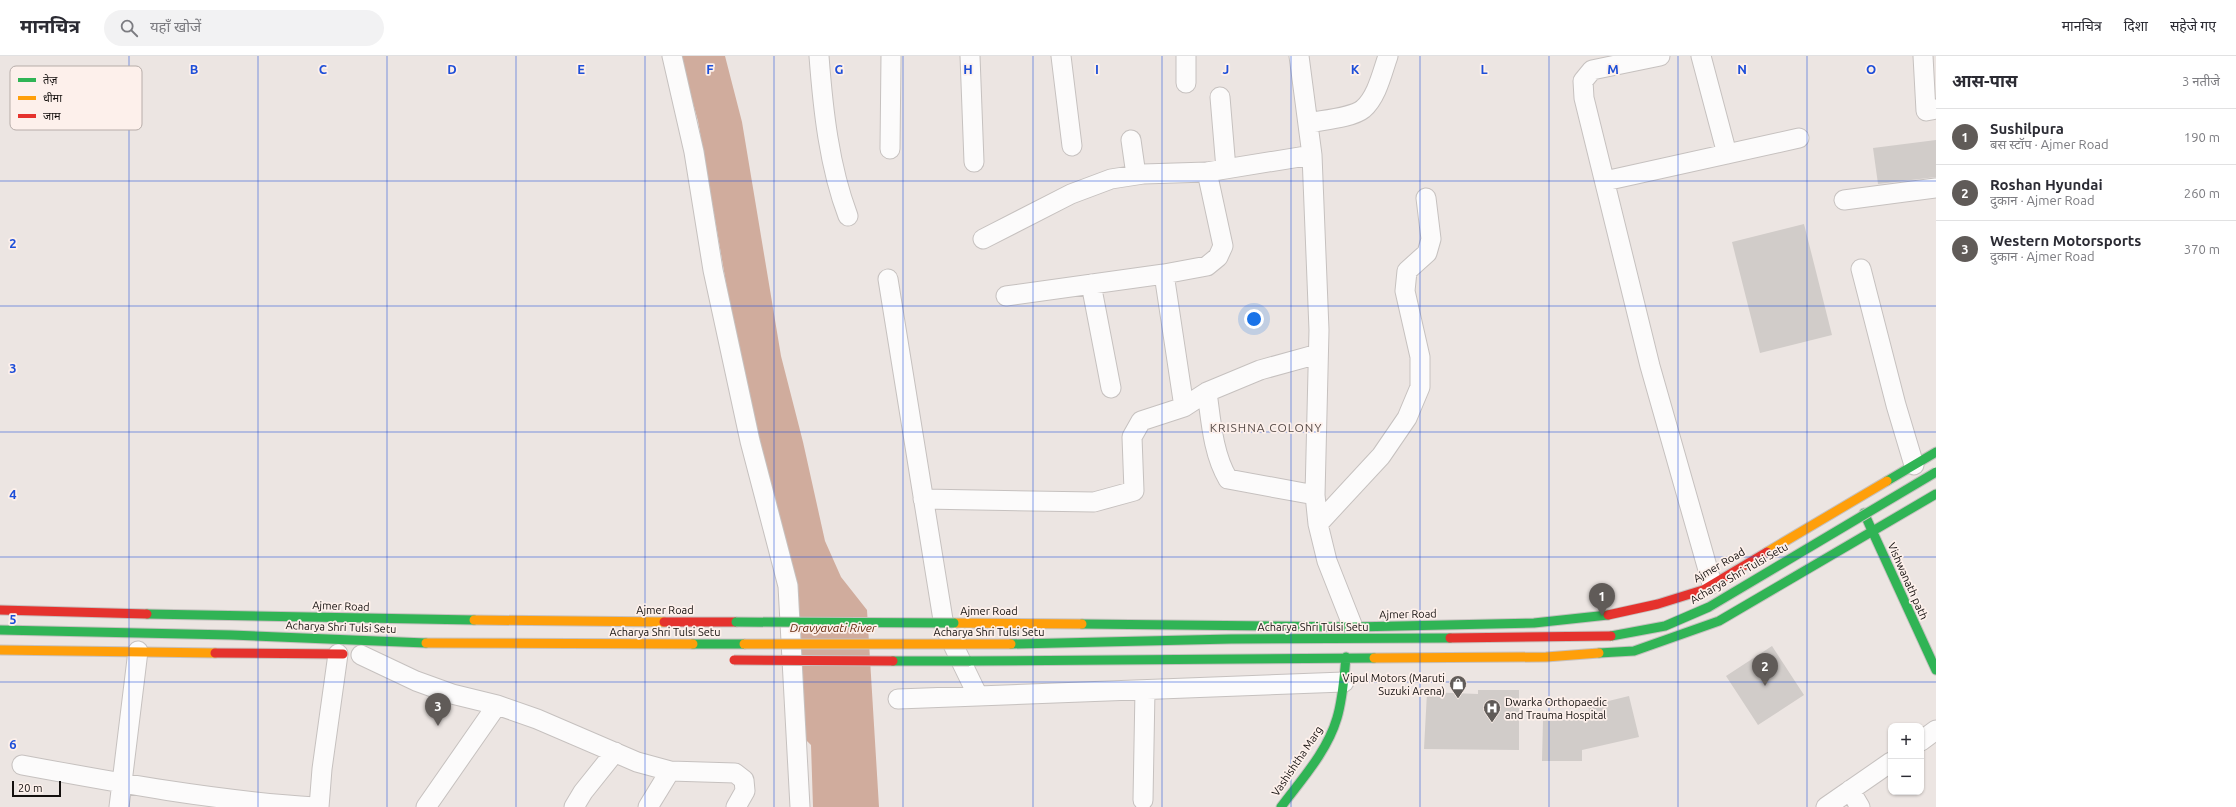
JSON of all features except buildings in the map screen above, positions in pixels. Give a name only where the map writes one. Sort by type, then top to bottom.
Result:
[{"type":"main road","name":"Ajmer Road","points":[[0,610],[405,620],[1353,627],[1534,623],[1602,616],[1658,604],[1703,590],[1858,500],[1936,452]]},
{"type":"main road","name":"Acharya Shri Tulsi Setu","points":[[0,630],[231,635],[421,642],[669,645],[1028,644],[1231,639],[1604,637],[1666,626],[1709,607],[1762,574],[1936,472]]},
{"type":"main road","points":[[730,660],[969,661],[1346,657],[1546,657],[1634,651],[1683,635],[1719,621],[1936,494]]},
{"type":"main road","name":"Vishwanath path","points":[[1858,500],[1873,531],[1904,605],[1936,670]]},
{"type":"main road","points":[[0,650],[338,654],[385,656]]},
{"type":"main road","name":"Vashishtha Marg","points":[[1281,807],[1317,757],[1334,727],[1344,682],[1346,657]]},
{"type":"street","points":[[672,56],[694,152],[713,270],[750,441],[788,586],[800,807]]},
{"type":"street","points":[[819,56],[827,129],[839,192],[848,216]]},
{"type":"street","points":[[890,149],[891,56]]},
{"type":"street","points":[[970,56],[974,162]]},
{"type":"street","points":[[1061,56],[1072,146]]},
{"type":"street","points":[[1186,56],[1186,83]]},
{"type":"street","points":[[1299,56],[1312,155],[1319,330],[1315,495],[1318,524],[1327,561],[1353,627]]},
{"type":"street","points":[[1308,123],[1346,116],[1362,110],[1373,95],[1388,56]]},
{"type":"street","points":[[1660,56],[1637,59],[1592,70],[1583,81],[1584,98],[1650,366],[1712,584]]},
{"type":"street","points":[[1701,56],[1727,154]]},
{"type":"street","points":[[1923,56],[1926,111],[1936,109]]},
{"type":"street","points":[[1220,96],[1226,169]]},
{"type":"street","points":[[1605,181],[1799,138]]},
{"type":"street","points":[[1131,140],[1136,175]]},
{"type":"street","points":[[983,239],[1071,194],[1111,179],[1136,175],[1207,172],[1312,155]]},
{"type":"street","points":[[1006,296],[1164,274],[1207,266],[1218,258],[1223,246],[1207,172]]},
{"type":"street","points":[[1844,200],[1936,188]]},
{"type":"street","points":[[1318,524],[1381,456],[1407,418],[1420,386],[1420,357],[1405,292],[1407,271],[1428,253],[1431,239],[1426,198]]},
{"type":"street","points":[[1861,269],[1896,406],[1914,465]]},
{"type":"street","points":[[1164,274],[1184,406]]},
{"type":"street","points":[[888,279],[944,626],[978,696]]},
{"type":"street","points":[[1091,284],[1111,388]]},
{"type":"street","points":[[923,499],[1094,502],[1134,491],[1132,437],[1141,421],[1184,406],[1207,392],[1260,370],[1318,354]]},
{"type":"street","points":[[1207,392],[1214,441],[1223,470],[1228,479],[1315,495]]},
{"type":"street","points":[[119,807],[138,651]]},
{"type":"street","points":[[319,807],[322,769],[338,654]]},
{"type":"street","points":[[361,655],[416,681],[452,694],[497,705],[537,719],[637,762],[670,770],[735,773],[744,780],[744,791],[736,807]]},
{"type":"street","points":[[898,699],[1344,682]]},
{"type":"street","points":[[1142,800],[1145,690]]},
{"type":"street","points":[[426,807],[497,705]]},
{"type":"street","points":[[1924,739],[1936,730]]},
{"type":"street","points":[[574,807],[615,752]]},
{"type":"street","points":[[1826,807],[1888,764]]},
{"type":"street","points":[[22,765],[121,783],[259,804],[315,807]]},
{"type":"street","points":[[648,807],[670,770]]},
{"type":"street","points":[[1850,790],[1860,807]]},
{"type":"water","name":"Dravyavati River","points":[[680,56],[725,56],[742,122],[781,356],[803,442],[825,541],[841,577],[867,610],[879,807],[813,807],[811,745],[805,739],[698,121]]},
{"type":"traffic: fast","points":[[1887,481],[1936,452]]},
{"type":"traffic: fast","points":[[1611,636],[1665,626],[1709,607],[1936,472]]},
{"type":"traffic: fast","points":[[1599,653],[1634,651],[1719,621],[1936,494]]},
{"type":"traffic: fast","points":[[1864,513],[1936,670]]},
{"type":"traffic: fast","points":[[147,614],[474,620]]},
{"type":"traffic: fast","points":[[1082,624],[1353,627],[1534,623],[1608,615]]},
{"type":"traffic: fast","points":[[736,622],[954,623]]},
{"type":"traffic: fast","points":[[0,630],[231,635],[426,643]]},
{"type":"traffic: fast","points":[[1011,644],[1231,639],[1450,638]]},
{"type":"traffic: fast","points":[[693,644],[744,644]]},
{"type":"traffic: fast","points":[[1281,807],[1313,765],[1333,730],[1341,703],[1346,657]]},
{"type":"traffic: fast","points":[[969,661],[1374,658]]},
{"type":"traffic: fast","points":[[893,661],[969,661]]},
{"type":"traffic: slow","points":[[1767,552],[1887,481]]},
{"type":"traffic: slow","points":[[474,620],[664,622]]},
{"type":"traffic: slow","points":[[954,623],[1082,624]]},
{"type":"traffic: slow","points":[[426,643],[693,644]]},
{"type":"traffic: slow","points":[[744,644],[1011,644]]},
{"type":"traffic: slow","points":[[0,650],[215,653]]},
{"type":"traffic: slow","points":[[1374,658],[1546,657],[1599,653]]},
{"type":"traffic: jam","points":[[1608,615],[1658,604],[1703,590],[1767,552]]},
{"type":"traffic: jam","points":[[0,610],[147,614]]},
{"type":"traffic: jam","points":[[664,622],[736,622]]},
{"type":"traffic: jam","points":[[1450,638],[1611,636]]},
{"type":"traffic: jam","points":[[215,653],[343,654]]},
{"type":"traffic: jam","points":[[734,660],[893,661]]},
{"type":"place","name":"Sushilpura","points":[[1602,616]]},
{"type":"place","name":"Roshan Hyundai","points":[[1765,686]]},
{"type":"place","name":"Vipul Motors (Maruti Suzuki Arena)","points":[[1458,699]]},
{"type":"place","name":"Dwarka Orthopaedic and Trauma Hospital","points":[[1492,723]]},
{"type":"place","name":"Western Motorsports","points":[[438,726]]},
{"type":"district","name":"KRISHNA COLONY","points":[[1266,428]]}]
